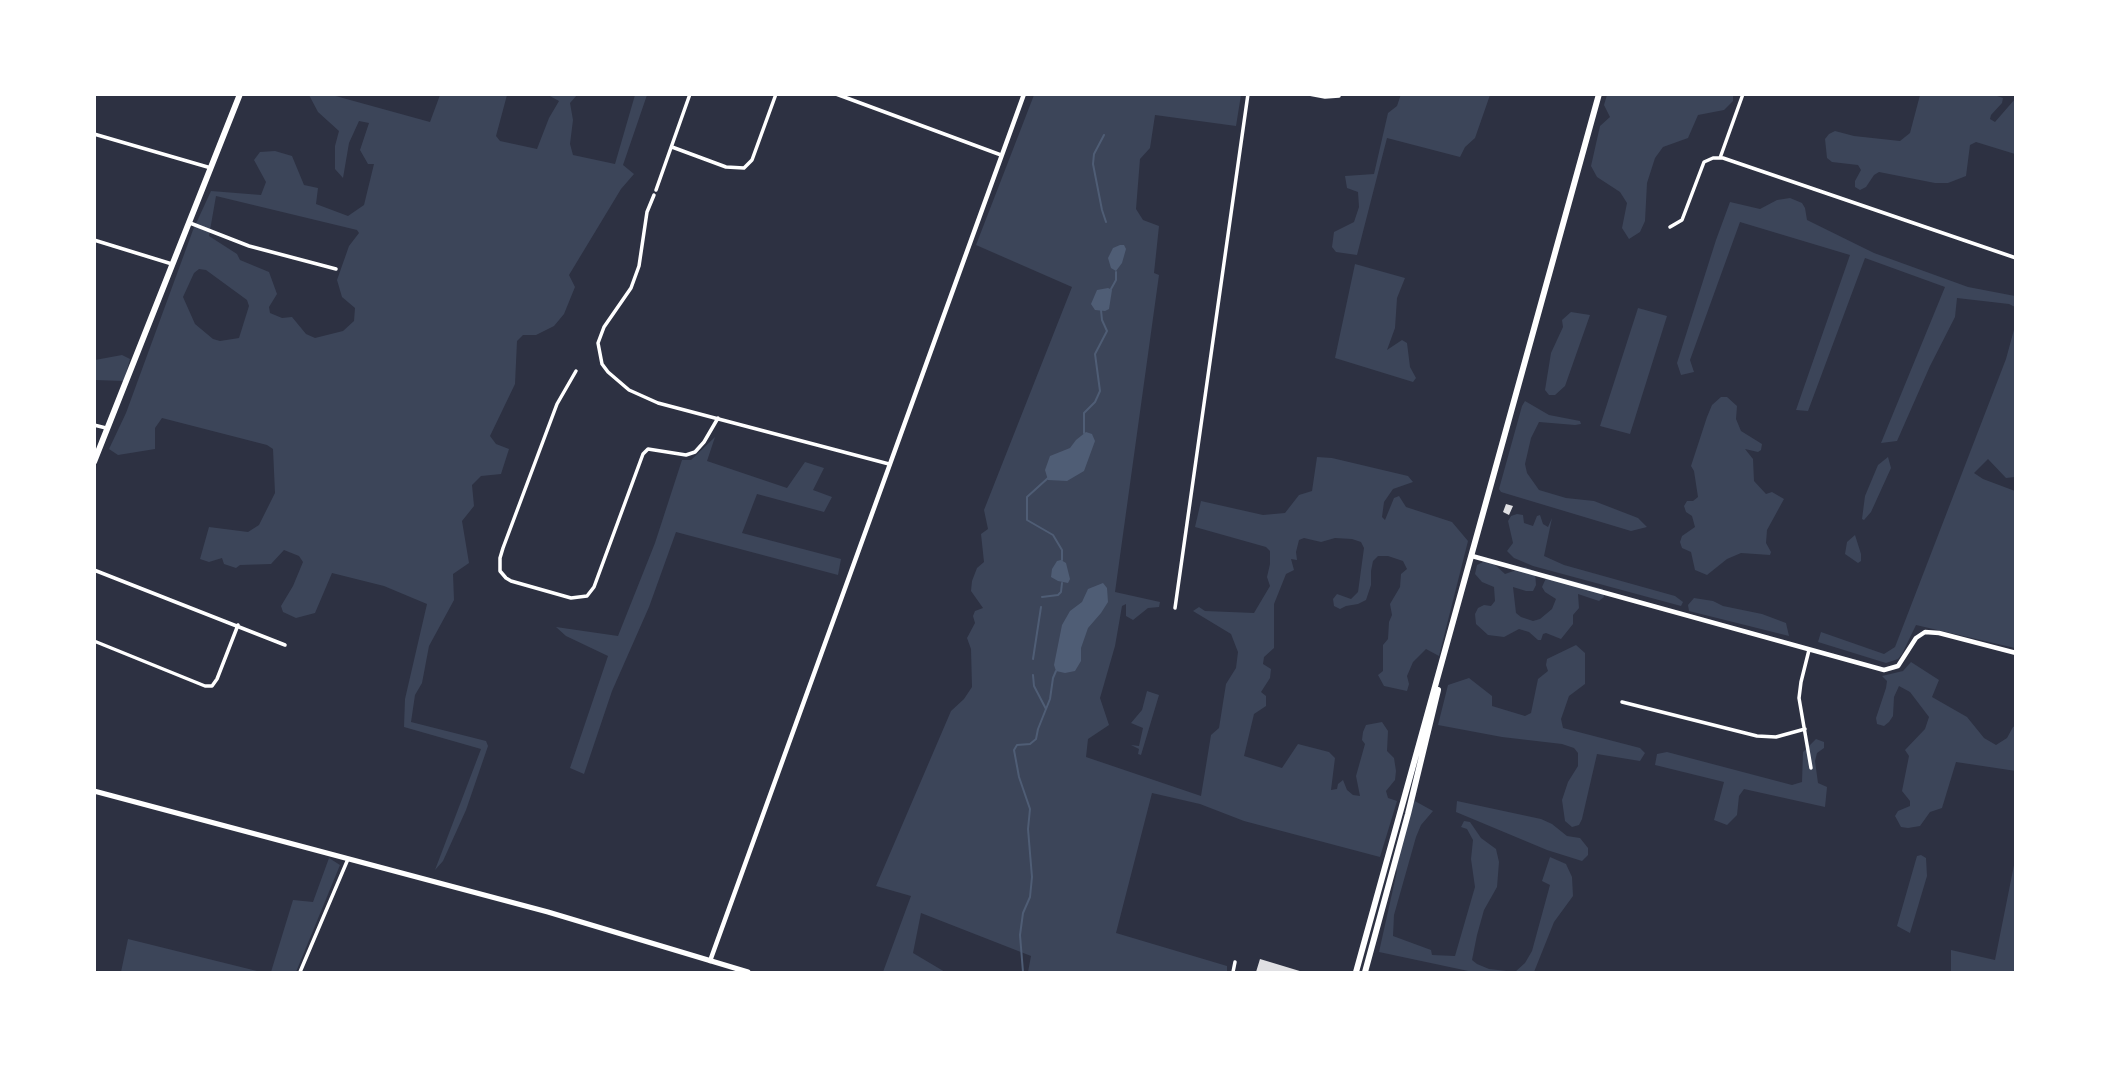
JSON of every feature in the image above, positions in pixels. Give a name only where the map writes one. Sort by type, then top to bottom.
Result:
[{"type":"main road","points":[[94,461],[240,94]]},
{"type":"main road","points":[[1356,972],[1599,94]]},
{"type":"main road","points":[[1365,972],[1415,786],[1452,630]]},
{"type":"main road","points":[[94,791],[540,910],[748,972]]},
{"type":"street","points":[[656,190],[690,94]]},
{"type":"street","points":[[672,147],[726,167],[744,168],[752,160],[776,94]]},
{"type":"street","points":[[836,94],[1001,155]]},
{"type":"street","points":[[710,961],[1024,94]]},
{"type":"street","points":[[1175,608],[1248,94]]},
{"type":"street","points":[[1309,94],[1339,96]]},
{"type":"street","points":[[1720,158],[1743,94]]},
{"type":"street","points":[[94,134],[211,168]]},
{"type":"street","points":[[1670,227],[1682,220],[1704,162],[1720,158],[2015,258]]},
{"type":"street","points":[[654,195],[647,212],[641,257],[632,285],[604,327],[598,343],[598,354],[608,372],[629,390],[655,402],[889,464]]},
{"type":"street","points":[[190,223],[249,246],[336,268]]},
{"type":"street","points":[[94,240],[172,264]]},
{"type":"street","points":[[576,371],[557,404],[503,548],[500,571],[511,580],[571,598],[587,596],[594,587],[643,454],[648,449],[686,455],[695,452],[718,418]]},
{"type":"street","points":[[94,425],[108,429]]},
{"type":"street","points":[[1472,556],[1888,670],[1898,666],[1919,635],[1930,632],[2015,653]]},
{"type":"street","points":[[94,570],[285,645]]},
{"type":"street","points":[[94,641],[205,686],[214,686],[238,625]]},
{"type":"street","points":[[1809,650],[1800,690],[1811,768]]},
{"type":"street","points":[[1622,702],[1758,736],[1776,737],[1805,729]]},
{"type":"street","points":[[300,972],[348,859]]},
{"type":"street","points":[[1233,972],[1236,961]]},
{"type":"shaded area","points":[[1401,94],[1490,95],[1475,138],[1465,147],[1460,157],[1387,138],[1357,255],[1336,252],[1332,247],[1334,232],[1354,222],[1359,207],[1358,192],[1347,188],[1345,176],[1374,174],[1388,113],[1397,106]]},
{"type":"shaded area","points":[[1991,94],[2003,98],[1991,115],[1990,119],[1995,122],[2015,99],[2015,154],[1976,142],[1970,145],[1966,176],[1948,183],[1935,183],[1879,172],[1860,190],[1855,187],[1861,170],[1858,165],[1832,162],[1827,158],[1825,139],[1835,131],[1900,141],[1910,133],[1920,95]]},
{"type":"shaded area","points":[[309,95],[332,95],[430,122],[440,95],[507,95],[496,136],[500,141],[537,149],[559,101],[548,95],[577,95],[570,103],[573,120],[570,144],[573,155],[615,164],[635,95],[647,95],[623,165],[634,174],[621,189],[569,275],[575,287],[564,314],[554,326],[536,335],[523,335],[517,341],[515,384],[490,436],[496,444],[509,449],[501,474],[481,476],[472,485],[474,506],[462,521],[469,563],[453,574],[454,600],[429,646],[422,683],[415,695],[411,722],[486,741],[488,746],[466,810],[443,861],[435,870],[481,749],[404,727],[405,699],[427,604],[384,586],[332,573],[315,613],[296,618],[283,612],[281,606],[303,562],[299,556],[284,550],[271,564],[240,565],[236,568],[224,564],[222,558],[209,562],[200,559],[209,527],[248,532],[259,525],[275,493],[273,449],[267,445],[162,418],[155,428],[155,449],[118,455],[109,449],[126,413],[193,230],[211,191],[261,195],[266,182],[254,160],[260,152],[275,151],[292,156],[304,185],[318,188],[316,204],[348,216],[364,205],[374,164],[368,164],[360,150],[369,123],[359,121],[349,143],[343,178],[335,169],[335,146],[339,131],[318,112]],"holes":[[[216,196],[357,230],[359,233],[349,246],[337,280],[342,297],[355,308],[354,321],[343,331],[315,338],[306,334],[292,317],[282,318],[270,313],[269,307],[277,294],[269,272],[240,260],[237,254],[209,236]],[[199,269],[206,270],[247,300],[249,306],[239,338],[220,341],[213,339],[195,324],[183,297],[194,273]]]},
{"type":"shaded area","points":[[1034,95],[1241,95],[1236,126],[1155,115],[1150,148],[1140,159],[1136,209],[1143,220],[1159,226],[1154,273],[1159,275],[1115,592],[1160,602],[1159,607],[1148,608],[1133,620],[1126,616],[1126,604],[1122,606],[1115,646],[1100,698],[1109,725],[1088,739],[1086,757],[1201,796],[1211,735],[1219,728],[1226,684],[1236,668],[1238,652],[1231,634],[1193,611],[1199,607],[1205,611],[1254,613],[1270,586],[1267,577],[1270,551],[1266,547],[1195,527],[1201,501],[1263,515],[1285,513],[1299,495],[1312,491],[1317,457],[1332,458],[1408,476],[1413,482],[1393,489],[1384,502],[1382,517],[1385,520],[1394,498],[1399,496],[1406,507],[1452,522],[1468,541],[1439,656],[1426,649],[1413,662],[1407,676],[1407,691],[1384,686],[1378,675],[1383,671],[1383,645],[1388,639],[1392,615],[1390,604],[1400,587],[1401,574],[1407,569],[1403,561],[1378,556],[1373,561],[1371,585],[1366,600],[1340,609],[1334,606],[1333,599],[1337,594],[1351,599],[1358,592],[1364,548],[1361,542],[1335,538],[1321,542],[1304,538],[1299,540],[1297,560],[1291,559],[1294,570],[1286,574],[1274,604],[1274,648],[1264,657],[1263,664],[1271,669],[1270,678],[1261,692],[1266,696],[1266,706],[1254,714],[1244,756],[1282,768],[1298,744],[1329,752],[1335,758],[1331,790],[1337,789],[1343,780],[1347,790],[1360,796],[1356,776],[1365,744],[1362,740],[1363,732],[1366,725],[1382,722],[1388,731],[1387,751],[1394,758],[1396,771],[1395,780],[1386,791],[1388,798],[1397,801],[1380,857],[1244,821],[1200,804],[1152,793],[1116,933],[1227,966],[1227,972],[1028,972],[1031,956],[921,913],[913,953],[945,972],[883,972],[911,896],[876,886],[951,711],[972,687],[971,649],[967,638],[975,623],[975,611],[983,608],[971,591],[977,568],[984,562],[981,534],[988,529],[984,510],[1072,287],[976,245]]},
{"type":"shaded area","points":[[1607,95],[1733,95],[1733,101],[1724,110],[1698,115],[1688,138],[1663,147],[1655,158],[1647,183],[1645,221],[1640,232],[1629,239],[1622,228],[1627,203],[1620,192],[1597,177],[1591,166],[1600,126],[1610,117],[1604,105]]},
{"type":"shaded area","points":[[1790,198],[1802,203],[1807,220],[1874,253],[1968,287],[2015,296],[2015,307],[1957,298],[1955,317],[1897,441],[1881,443],[1945,287],[1865,258],[1808,411],[1796,410],[1850,255],[1740,222],[1690,360],[1694,372],[1681,375],[1677,363],[1730,202],[1760,209],[1777,200]]},
{"type":"shaded area","points":[[1124,245],[1126,249],[1122,263],[1116,271],[1111,268],[1108,258],[1113,248]]},
{"type":"shaded area","points":[[1355,264],[1405,278],[1397,298],[1395,328],[1387,350],[1402,340],[1407,343],[1410,367],[1416,378],[1413,382],[1335,358]]},
{"type":"shaded area","points":[[1097,290],[1112,290],[1109,309],[1095,310],[1091,304]]},
{"type":"shaded area","points":[[1638,308],[1667,316],[1630,434],[1600,426]]},
{"type":"shaded area","points":[[1571,312],[1590,315],[1565,386],[1555,395],[1549,395],[1545,390],[1551,353],[1563,327],[1562,320]]},
{"type":"shaded area","points":[[2015,326],[2015,477],[2006,478],[1988,459],[1974,473],[2015,491],[2015,648],[1916,625],[1902,654],[1898,659],[1886,663],[1818,642],[1821,632],[1884,654],[1895,647],[2006,359]]},
{"type":"shaded area","points":[[122,355],[130,359],[124,381],[95,380],[95,360]]},
{"type":"shaded area","points":[[1721,397],[1727,397],[1737,406],[1736,419],[1741,431],[1762,444],[1758,452],[1745,449],[1753,459],[1754,481],[1766,494],[1772,492],[1784,499],[1767,530],[1766,543],[1770,555],[1741,553],[1727,559],[1707,575],[1695,570],[1691,552],[1682,548],[1680,542],[1682,536],[1695,527],[1692,516],[1686,512],[1684,506],[1687,501],[1698,497],[1691,466],[1712,405]]},
{"type":"shaded area","points":[[1525,401],[1549,415],[1580,421],[1581,424],[1539,422],[1531,438],[1525,464],[1527,473],[1539,490],[1566,498],[1594,501],[1638,518],[1647,527],[1631,531],[1501,492],[1499,489]]},
{"type":"shaded area","points":[[1086,432],[1092,434],[1095,441],[1084,471],[1067,481],[1048,480],[1045,470],[1050,456],[1070,448]]},
{"type":"shaded area","points":[[715,437],[707,461],[787,488],[805,462],[824,468],[813,490],[832,497],[824,512],[757,494],[742,533],[841,559],[838,575],[676,532],[649,607],[612,691],[584,774],[570,768],[608,656],[566,636],[556,627],[618,636],[655,543],[682,460],[691,460]]},
{"type":"shaded area","points":[[1888,457],[1891,468],[1871,512],[1864,520],[1865,496],[1878,465]]},
{"type":"shaded area","points":[[1523,515],[1524,523],[1533,526],[1537,516],[1540,515],[1543,524],[1548,527],[1552,518],[1544,556],[1564,565],[1675,596],[1683,602],[1681,606],[1533,566],[1514,558],[1507,551],[1513,543],[1508,521],[1511,516]]},
{"type":"shaded area","points":[[1855,535],[1861,554],[1861,561],[1858,563],[1845,554],[1847,542]]},
{"type":"shaded area","points":[[1057,561],[1066,563],[1070,579],[1068,583],[1051,577],[1052,569]]},
{"type":"shaded area","points":[[1483,562],[1493,563],[1505,574],[1525,567],[1535,571],[1536,585],[1533,591],[1513,587],[1516,613],[1533,621],[1552,609],[1556,599],[1542,587],[1547,576],[1603,589],[1604,597],[1599,601],[1578,594],[1579,608],[1573,615],[1573,624],[1561,639],[1546,633],[1538,640],[1529,632],[1519,629],[1504,637],[1488,635],[1476,624],[1475,614],[1478,608],[1491,606],[1495,601],[1494,587],[1482,582],[1475,574],[1477,565]]},
{"type":"shaded area","points":[[1103,583],[1107,588],[1108,602],[1088,628],[1081,648],[1081,661],[1075,671],[1056,671],[1054,665],[1062,625],[1070,611],[1082,602],[1088,589]]},
{"type":"shaded area","points":[[1694,598],[1762,614],[1786,623],[1789,636],[1689,611],[1688,605]]},
{"type":"shaded area","points":[[1576,645],[1585,653],[1585,684],[1569,696],[1561,719],[1563,728],[1640,748],[1645,753],[1640,761],[1597,754],[1582,819],[1579,825],[1572,827],[1565,821],[1562,800],[1568,782],[1578,766],[1578,753],[1574,748],[1438,725],[1448,685],[1469,678],[1492,696],[1492,706],[1525,716],[1531,713],[1538,679],[1548,671],[1547,659]]},
{"type":"shaded area","points":[[1911,662],[1939,680],[1932,697],[1967,717],[1984,738],[1996,745],[2007,738],[2015,726],[2016,771],[1956,762],[1942,808],[1930,812],[1920,826],[1908,828],[1901,827],[1895,816],[1898,811],[1910,806],[1910,801],[1902,791],[1909,756],[1905,750],[1925,729],[1929,717],[1910,692],[1899,686],[1894,697],[1893,716],[1889,722],[1884,726],[1877,724],[1876,718],[1887,681],[1882,676],[1903,671]]},
{"type":"shaded area","points":[[1147,691],[1159,695],[1141,755],[1138,754],[1139,749],[1131,745],[1139,746],[1143,728],[1131,723],[1142,710]]},
{"type":"shaded area","points":[[1816,739],[1824,742],[1824,748],[1817,753],[1815,761],[1818,783],[1827,787],[1825,807],[1744,789],[1739,796],[1737,815],[1727,825],[1714,820],[1724,782],[1655,765],[1657,754],[1667,752],[1792,785],[1802,782],[1803,752]]},
{"type":"shaded area","points":[[1413,800],[1433,811],[1421,825],[1416,837],[1394,915],[1393,936],[1431,950],[1432,955],[1455,956],[1475,887],[1471,859],[1473,840],[1467,829],[1461,827],[1464,821],[1470,822],[1481,838],[1496,849],[1499,862],[1497,887],[1484,910],[1472,960],[1489,969],[1515,972],[1473,972],[1379,952],[1397,871],[1395,868]]},
{"type":"shaded area","points":[[1457,801],[1541,819],[1567,836],[1580,838],[1588,848],[1588,855],[1582,861],[1547,850],[1456,812]]},
{"type":"shaded area","points":[[1917,856],[1926,858],[1927,876],[1910,933],[1897,926]]},
{"type":"shaded area","points":[[1550,857],[1566,864],[1572,877],[1573,896],[1554,922],[1534,972],[1515,972],[1525,963],[1532,951],[1550,885],[1542,881]]},
{"type":"shaded area","points":[[329,858],[340,865],[296,972],[271,972],[293,900],[313,902]]},
{"type":"shaded area","points":[[2015,860],[2015,972],[1951,972],[1951,950],[1995,960]]},
{"type":"shaded area","points":[[128,939],[261,972],[121,972]]},
{"type":"building","points":[[1506,504],[1513,506],[1509,515],[1503,512]]},
{"type":"building","points":[[1260,959],[1303,972],[1256,972]]},
{"type":"waterway","points":[[1104,135],[1094,154],[1093,164],[1106,222]]},
{"type":"waterway","points":[[1111,289],[1116,280],[1116,272]]},
{"type":"waterway","points":[[1084,433],[1084,413],[1095,402],[1100,391],[1095,354],[1107,331],[1101,310]]},
{"type":"waterway","points":[[1048,478],[1027,497],[1027,520],[1053,535],[1062,550],[1062,560]]},
{"type":"waterway","points":[[1042,597],[1058,595],[1062,583]]},
{"type":"waterway","points":[[1033,659],[1041,607]]},
{"type":"waterway","points":[[1023,972],[1020,935],[1032,877],[1028,829],[1030,809],[1019,777],[1014,750],[1017,745],[1030,744],[1036,739],[1050,699],[1056,671]]},
{"type":"waterway","points":[[1033,675],[1034,686],[1046,709]]}]
